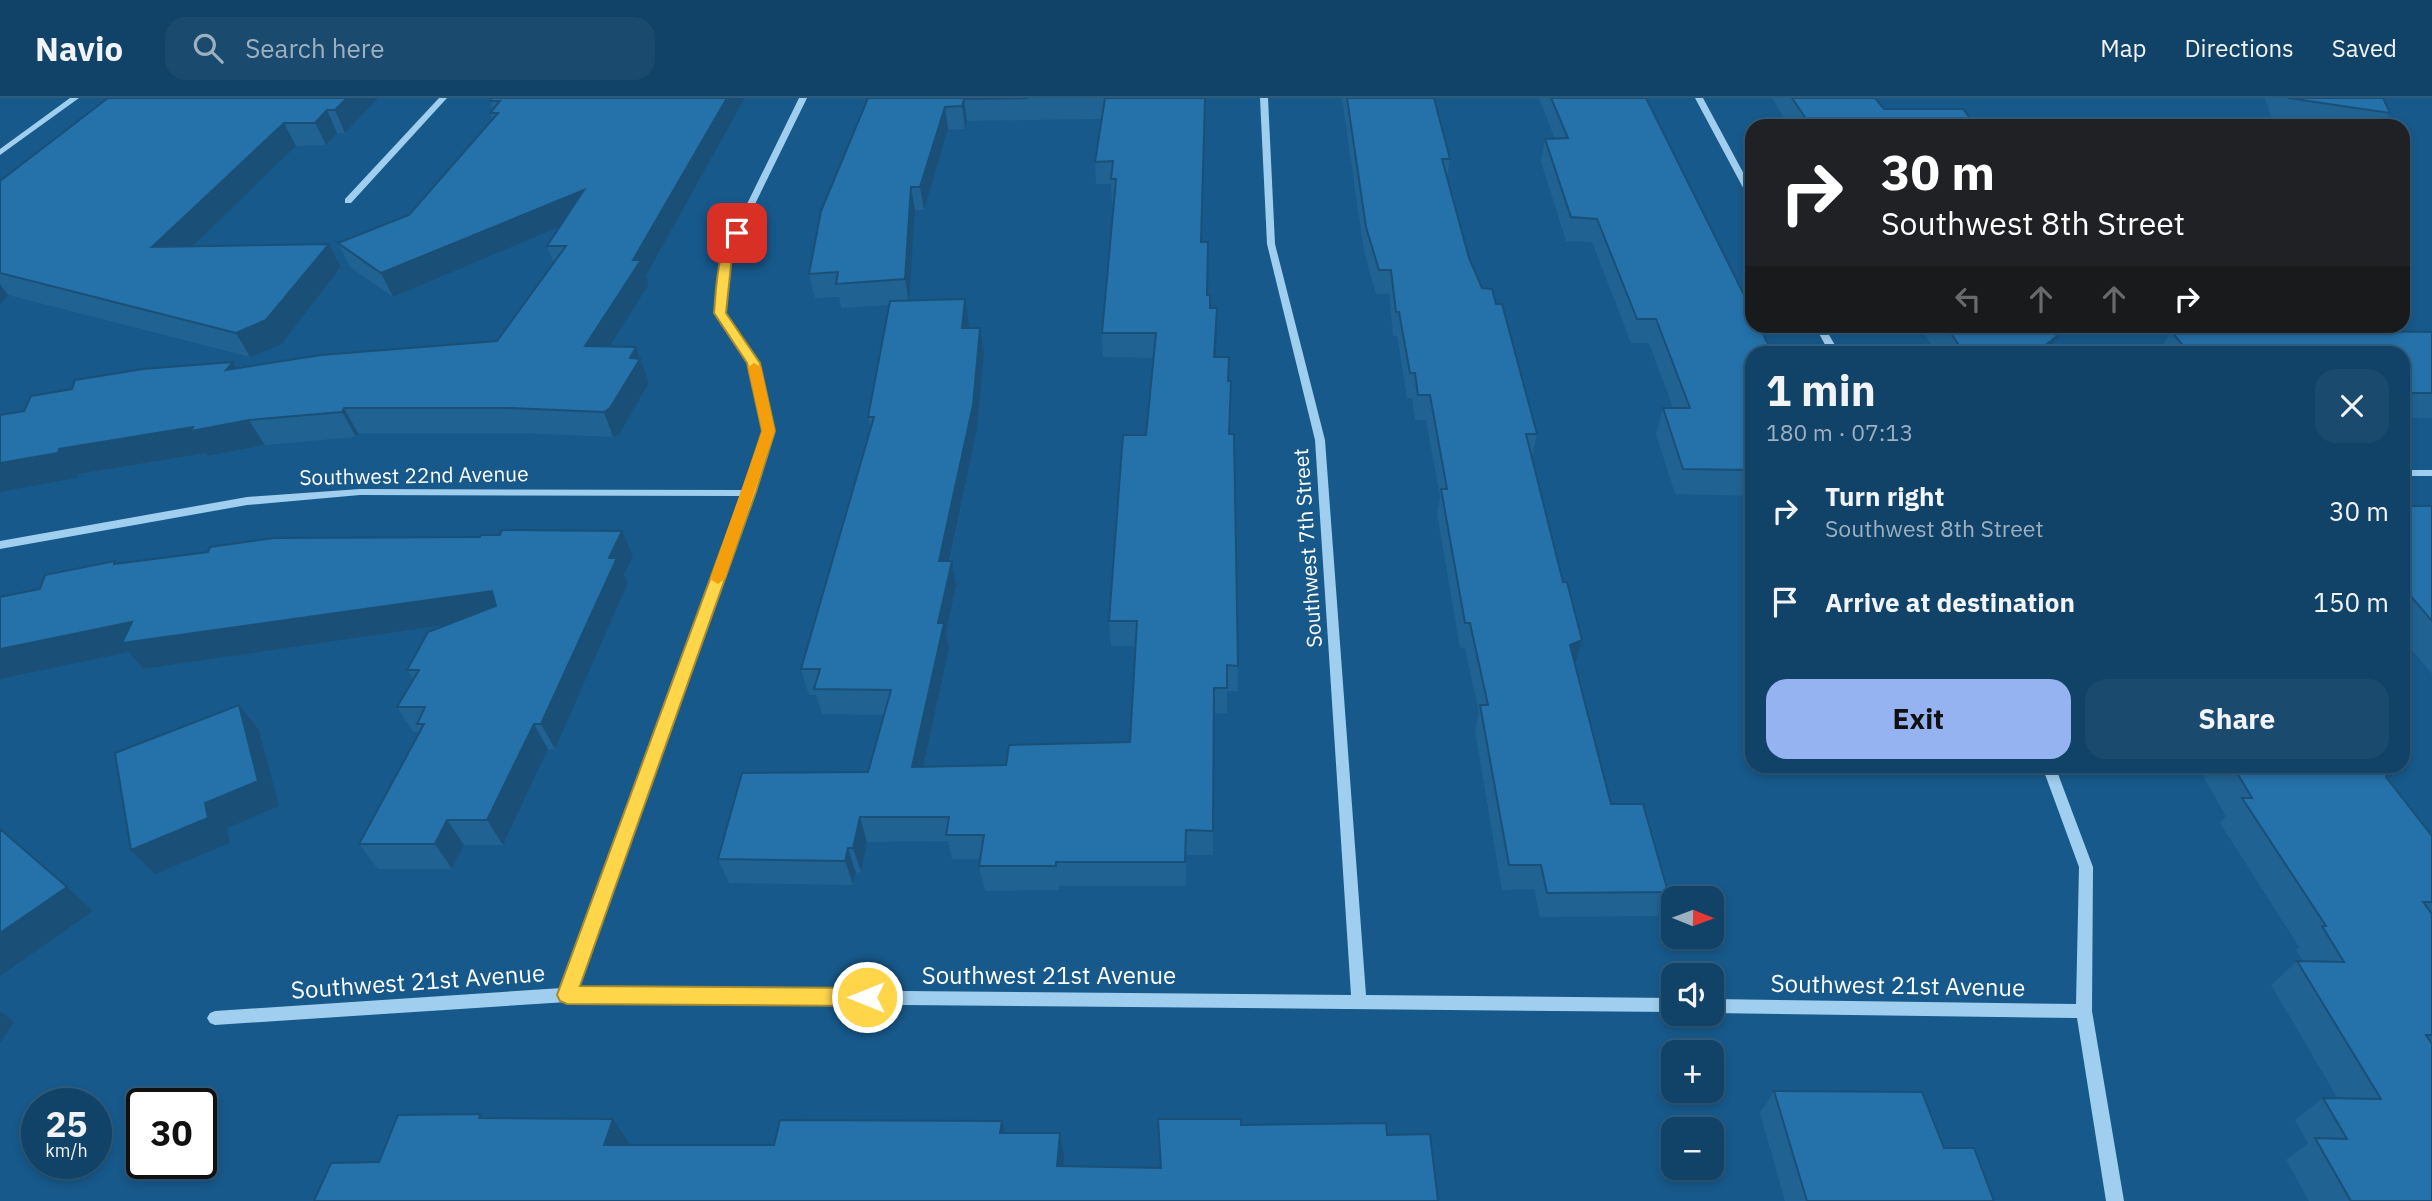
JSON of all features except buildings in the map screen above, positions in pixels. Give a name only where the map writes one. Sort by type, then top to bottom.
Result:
[{"type":"street","points":[[0,153],[75,98]]},
{"type":"street","points":[[348,201],[443,98]]},
{"type":"street","points":[[567,995],[769,431],[754,363],[720,313],[726,256],[803,98]]},
{"type":"street","name":"Southwest 7th Street","points":[[1265,98],[1271,244],[1320,440],[1359,1001]]},
{"type":"street","points":[[1699,98],[1745,184]]},
{"type":"street","points":[[2410,473],[2432,473]]},
{"type":"street","name":"Southwest 22nd Avenue","points":[[0,545],[247,501],[360,492],[749,492]]},
{"type":"street","points":[[2051,773],[2087,867],[2084,1011],[2115,1201]]},
{"type":"street","name":"Southwest 21st Avenue","points":[[215,1018],[567,995],[1661,1005]]},
{"type":"street","name":"Southwest 21st Avenue","points":[[1724,1006],[2084,1011]]},
{"type":"slow traffic","points":[[718,579],[769,431],[754,367]]},
{"type":"route","points":[[737,233],[726,256],[720,313],[754,363],[769,431],[567,995],[867,997]]}]
